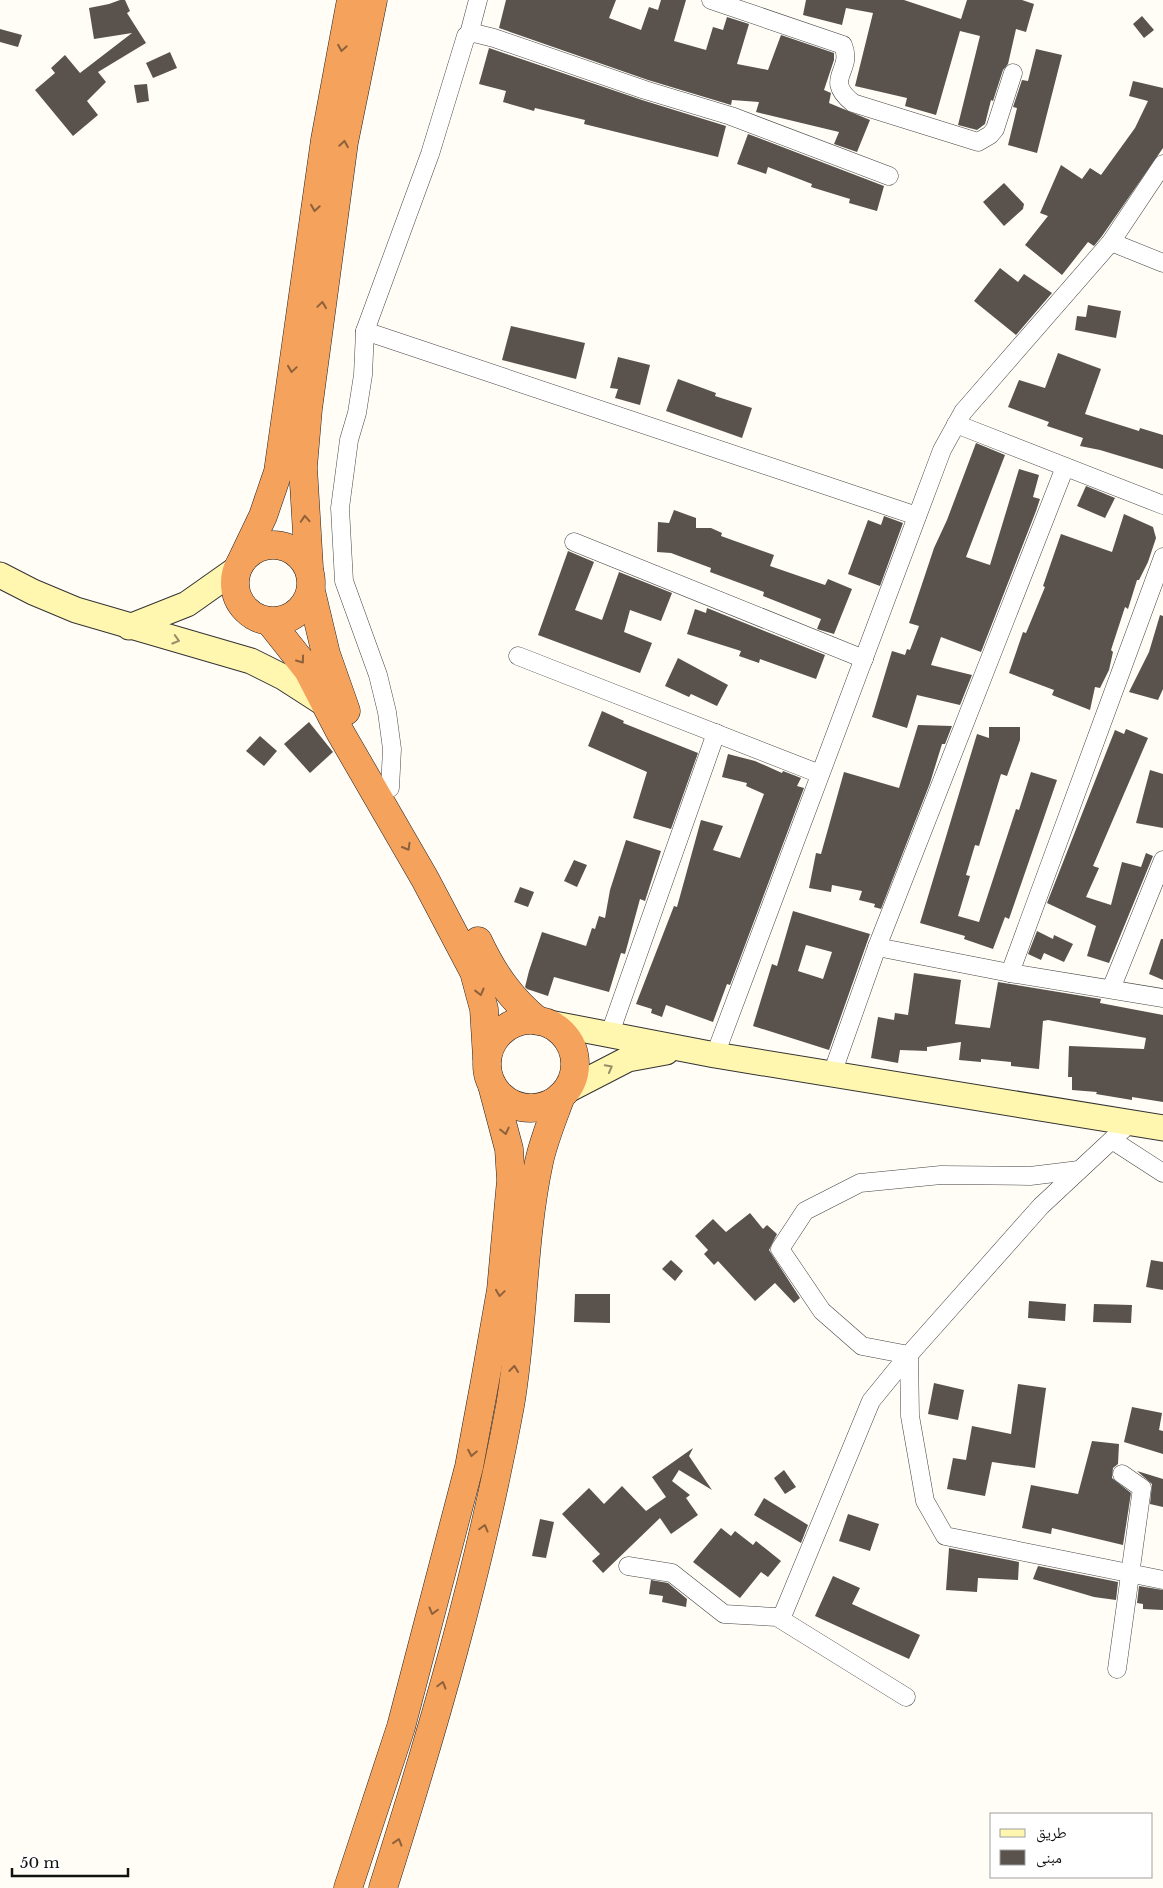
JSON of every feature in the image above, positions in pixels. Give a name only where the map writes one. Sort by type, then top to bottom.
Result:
[{"type":"highway","points":[[239,565],[259,547],[271,545],[293,550],[310,579],[301,611],[292,617],[270,622],[258,619],[240,603],[235,592],[235,580],[239,565],[263,516],[278,472],[319,180],[351,0]]},
{"type":"highway","points":[[373,0],[344,142],[307,417],[303,467],[310,579],[326,654],[343,704],[363,747],[443,872],[499,981],[510,995],[541,1022],[557,1029],[567,1039],[573,1051],[574,1072],[539,1162],[510,1401],[494,1489],[411,1798],[383,1888]]},
{"type":"highway","points":[[270,622],[308,670],[340,732],[425,879],[474,972],[484,1009],[487,1072],[509,1148],[511,1180],[501,1290],[469,1467],[406,1708],[348,1888]]},
{"type":"highway","points":[[487,1058],[496,1037],[504,1029],[515,1023],[541,1022]]},
{"type":"highway","points":[[492,1085],[500,1096],[511,1104],[524,1108],[537,1108],[550,1104],[564,1094]]},
{"type":"street","points":[[390,788],[392,749],[387,712],[378,675],[344,581],[340,508],[349,440],[357,413],[363,375],[365,332],[430,154],[449,88],[469,34],[478,0]]},
{"type":"street","points":[[711,0],[843,45],[845,58],[838,86],[841,94],[853,103],[978,142],[990,135],[995,129],[1013,73]]},
{"type":"street","points":[[469,34],[494,38],[645,90],[731,116],[888,176]]},
{"type":"street","points":[[704,1052],[820,774],[942,450],[963,412],[1111,242],[1163,164]]},
{"type":"street","points":[[1111,242],[1163,262]]},
{"type":"street","points":[[365,332],[917,516]]},
{"type":"street","points":[[956,424],[1163,505]]},
{"type":"street","points":[[832,1074],[877,947],[1065,467]]},
{"type":"street","points":[[574,542],[864,659]]},
{"type":"street","points":[[1010,973],[1163,557]]},
{"type":"street","points":[[129,627],[187,604],[239,565]]},
{"type":"street","points":[[0,575],[52,601],[129,627],[251,661],[283,676],[328,706]]},
{"type":"street","points":[[518,656],[820,774]]},
{"type":"street","points":[[609,1036],[716,733]]},
{"type":"street","points":[[1111,989],[1163,860]]},
{"type":"street","points":[[877,947],[1010,973],[1163,998]]},
{"type":"street","points":[[541,1022],[609,1036],[1163,1128]]},
{"type":"street","points":[[564,1094],[628,1060],[657,1053],[704,1052]]},
{"type":"street","points":[[781,1619],[871,1401],[909,1355],[1041,1206],[1130,1122]]},
{"type":"street","points":[[1112,1140],[1163,1173]]},
{"type":"street","points":[[909,1355],[862,1346],[822,1311],[780,1249],[804,1211],[860,1183],[941,1175],[1030,1176],[1079,1170]]},
{"type":"street","points":[[909,1355],[910,1416],[925,1500],[945,1536],[1163,1580]]},
{"type":"street","points":[[1117,1670],[1142,1488],[1122,1474]]},
{"type":"street","points":[[628,1566],[672,1573],[724,1614],[781,1619],[906,1697]]},
{"type":"building","points":[[125,0],[130,11],[127,13],[146,43],[98,72],[106,82],[87,101],[98,115],[73,136],[35,90],[55,73],[51,68],[65,55],[80,73],[132,33],[94,39],[89,8]]},
{"type":"building","points":[[506,0],[616,0],[609,18],[641,30],[649,7],[658,10],[661,0],[686,0],[674,41],[706,50],[713,27],[723,30],[727,17],[749,24],[737,64],[768,70],[781,35],[834,53],[834,60],[824,90],[831,93],[829,103],[870,120],[857,152],[834,144],[839,132],[756,112],[759,102],[732,100],[731,105],[648,80],[499,28]]},
{"type":"building","points":[[806,0],[904,0],[961,19],[967,0],[1022,0],[1034,4],[1026,32],[1016,29],[1008,64],[1003,70],[993,101],[991,100],[985,124],[977,130],[958,125],[980,36],[960,31],[936,115],[905,106],[907,98],[855,86],[873,13],[846,8],[842,25],[803,15]]},
{"type":"building","points":[[1142,16],[1154,30],[1144,38],[1133,24]]},
{"type":"building","points":[[0,29],[22,35],[18,47],[0,42]]},
{"type":"building","points":[[489,48],[642,100],[726,126],[718,157],[584,124],[585,120],[535,108],[534,111],[503,102],[506,91],[479,84]]},
{"type":"building","points":[[1036,49],[1062,55],[1037,153],[1008,145],[1017,108],[1013,107],[1022,80],[1028,81]]},
{"type":"building","points":[[170,52],[177,68],[153,78],[146,63]]},
{"type":"building","points":[[1133,81],[1163,88],[1163,148],[1102,236],[1094,246],[1088,242],[1062,275],[1025,245],[1048,216],[1040,213],[1061,165],[1082,179],[1090,168],[1101,175],[1135,128],[1148,101],[1129,96]]},
{"type":"building","points":[[147,84],[149,101],[137,103],[134,85]]},
{"type":"building","points":[[748,134],[884,186],[877,211],[849,203],[850,199],[811,187],[812,184],[768,167],[766,174],[737,164]]},
{"type":"building","points":[[1004,183],[1024,204],[1023,209],[1004,226],[983,202]]},
{"type":"building","points":[[1000,268],[1018,282],[1024,274],[1052,293],[1016,335],[974,301]]},
{"type":"building","points":[[1088,305],[1121,311],[1116,338],[1075,330],[1077,316],[1086,317]]},
{"type":"building","points":[[511,326],[585,343],[576,379],[502,360]]},
{"type":"building","points":[[1058,353],[1101,369],[1085,414],[1139,431],[1140,428],[1163,435],[1163,469],[1080,446],[1083,438],[1047,426],[1049,422],[1008,407],[1019,380],[1045,388]]},
{"type":"building","points":[[618,357],[650,365],[640,405],[615,398],[618,389],[610,388]]},
{"type":"building","points":[[678,379],[716,393],[715,396],[752,408],[742,438],[666,411]]},
{"type":"building","points":[[976,443],[1005,455],[966,557],[990,565],[1019,469],[1039,475],[1033,497],[1040,499],[981,652],[941,637],[931,665],[972,675],[960,705],[917,695],[907,728],[872,717],[892,651],[905,655],[907,649],[910,650],[919,626],[909,623],[934,548],[947,520]]},
{"type":"building","points":[[1086,486],[1115,498],[1105,518],[1077,506]]},
{"type":"building","points":[[674,510],[696,518],[696,528],[711,528],[722,533],[721,536],[774,555],[770,566],[825,585],[828,579],[852,589],[834,634],[817,629],[821,619],[763,596],[764,592],[710,572],[711,568],[671,553],[657,552],[658,522],[669,523]]},
{"type":"building","points":[[1124,514],[1153,527],[1156,538],[1148,562],[1139,580],[1137,580],[1128,609],[1125,607],[1111,650],[1113,652],[1109,670],[1100,688],[1095,687],[1090,710],[1052,695],[1054,690],[1009,673],[1023,632],[1026,633],[1045,587],[1043,586],[1061,534],[1112,552]]},
{"type":"building","points":[[884,516],[903,523],[880,586],[848,574],[868,520],[881,525]]},
{"type":"building","points":[[568,551],[594,562],[575,610],[602,620],[619,572],[672,593],[661,621],[630,610],[624,632],[652,643],[640,673],[538,635]]},
{"type":"building","points":[[707,608],[825,655],[816,679],[760,659],[759,663],[739,656],[741,651],[687,634],[695,609],[706,613]]},
{"type":"building","points":[[1160,615],[1163,616],[1163,689],[1158,700],[1129,692],[1149,652]]},
{"type":"building","points":[[678,658],[728,685],[717,706],[691,694],[689,697],[665,686]]},
{"type":"building","points":[[602,711],[624,721],[623,723],[698,753],[671,829],[633,818],[647,772],[588,746]]},
{"type":"building","points":[[309,722],[333,752],[310,773],[284,744]]},
{"type":"building","points":[[918,725],[952,726],[945,744],[942,744],[930,783],[881,909],[874,907],[875,904],[859,900],[862,891],[832,885],[831,892],[809,888],[816,853],[821,854],[844,772],[899,788]]},
{"type":"building","points":[[989,727],[1020,727],[1020,740],[1007,776],[1001,774],[979,846],[975,845],[966,875],[970,876],[958,916],[979,922],[1016,809],[1019,810],[1031,772],[1057,780],[1009,919],[1005,917],[993,949],[964,939],[965,936],[920,923],[977,734],[989,738]]},
{"type":"building","points":[[1126,729],[1148,738],[1093,866],[1099,868],[1086,897],[1111,905],[1122,862],[1141,867],[1146,853],[1153,856],[1109,963],[1087,956],[1096,926],[1047,903],[1115,730],[1124,734]]},
{"type":"building","points":[[260,736],[277,751],[264,766],[246,751]]},
{"type":"building","points":[[728,754],[755,761],[782,773],[783,771],[801,778],[797,786],[804,788],[730,985],[727,984],[713,1022],[666,1005],[662,1017],[651,1013],[652,1009],[636,1004],[674,906],[677,907],[701,820],[723,826],[713,850],[740,858],[764,794],[746,786],[747,783],[722,777]]},
{"type":"building","points":[[1150,770],[1163,774],[1163,828],[1136,823]]},
{"type":"building","points":[[626,840],[661,851],[645,901],[640,899],[625,954],[621,953],[609,992],[554,977],[548,996],[527,989],[525,987],[529,971],[542,932],[586,946],[592,928],[595,929],[599,916],[605,918],[610,890]]},
{"type":"building","points":[[574,860],[587,865],[577,887],[564,881]]},
{"type":"building","points":[[520,887],[534,892],[528,907],[514,902]]},
{"type":"building","points":[[793,911],[870,934],[829,1050],[753,1026],[772,964],[777,966]],"holes":[[[806,945],[832,952],[823,979],[798,971]]]},
{"type":"building","points":[[1037,931],[1053,939],[1054,935],[1073,944],[1064,962],[1044,953],[1041,960],[1028,954]]},
{"type":"building","points":[[1161,939],[1163,939],[1163,980],[1149,974]]},
{"type":"building","points":[[914,973],[961,980],[955,1024],[990,1028],[998,982],[1101,999],[1100,1003],[1163,1015],[1163,1102],[1132,1097],[1132,1100],[1096,1094],[1097,1092],[1072,1090],[1072,1077],[1068,1077],[1069,1046],[1144,1049],[1146,1038],[1048,1020],[1043,1021],[1039,1069],[1011,1066],[1011,1062],[981,1059],[981,1062],[959,1060],[961,1042],[927,1047],[927,1051],[900,1050],[898,1063],[871,1058],[878,1017],[894,1020],[895,1013],[908,1015]]},
{"type":"building","points":[[750,1213],[763,1229],[767,1225],[777,1234],[769,1250],[800,1298],[794,1303],[775,1283],[755,1301],[718,1261],[714,1265],[704,1254],[708,1250],[695,1236],[713,1219],[726,1232]]},
{"type":"building","points":[[671,1260],[683,1271],[675,1281],[662,1269]]},
{"type":"building","points":[[1151,1260],[1163,1262],[1163,1290],[1146,1287]]},
{"type":"building","points":[[575,1294],[610,1294],[610,1323],[574,1322]]},
{"type":"building","points":[[1029,1301],[1066,1304],[1065,1321],[1028,1318]]},
{"type":"building","points":[[1094,1304],[1132,1305],[1131,1323],[1093,1322]]},
{"type":"building","points":[[934,1383],[964,1390],[958,1420],[928,1414]]},
{"type":"building","points":[[1018,1384],[1046,1388],[1035,1468],[992,1462],[985,1496],[947,1489],[953,1458],[966,1460],[972,1426],[1011,1434]]},
{"type":"building","points":[[1132,1407],[1162,1413],[1159,1430],[1163,1431],[1163,1454],[1124,1442]]},
{"type":"building","points":[[1092,1441],[1119,1444],[1118,1464],[1113,1468],[1112,1478],[1131,1493],[1123,1545],[1052,1528],[1051,1534],[1022,1528],[1031,1485],[1078,1494]]},
{"type":"building","points":[[693,1448],[689,1456],[712,1490],[679,1470],[672,1481],[690,1495],[686,1498],[698,1515],[671,1534],[660,1518],[603,1573],[592,1561],[600,1554],[562,1514],[589,1488],[604,1504],[622,1486],[646,1511],[666,1497],[652,1477]]},
{"type":"building","points":[[784,1470],[796,1487],[785,1494],[774,1478]]},
{"type":"building","points":[[1137,1471],[1163,1479],[1163,1507],[1150,1504],[1152,1484]]},
{"type":"building","points":[[764,1498],[808,1525],[801,1543],[754,1515]]},
{"type":"building","points":[[848,1514],[879,1524],[870,1551],[839,1541]]},
{"type":"building","points":[[540,1519],[554,1522],[546,1558],[532,1556]]},
{"type":"building","points":[[721,1528],[731,1536],[735,1531],[753,1545],[756,1541],[781,1561],[768,1577],[761,1572],[740,1598],[693,1562]]},
{"type":"building","points":[[949,1548],[1019,1562],[1018,1580],[978,1578],[977,1592],[946,1590]]},
{"type":"building","points":[[1038,1566],[1118,1582],[1116,1600],[1094,1597],[1033,1579]]},
{"type":"building","points":[[833,1576],[860,1588],[852,1604],[920,1635],[909,1659],[815,1616]]},
{"type":"building","points":[[651,1580],[668,1583],[687,1599],[686,1607],[662,1602],[663,1596],[649,1594]]},
{"type":"building","points":[[1139,1586],[1163,1590],[1163,1610],[1143,1609],[1143,1604],[1137,1603]]}]
